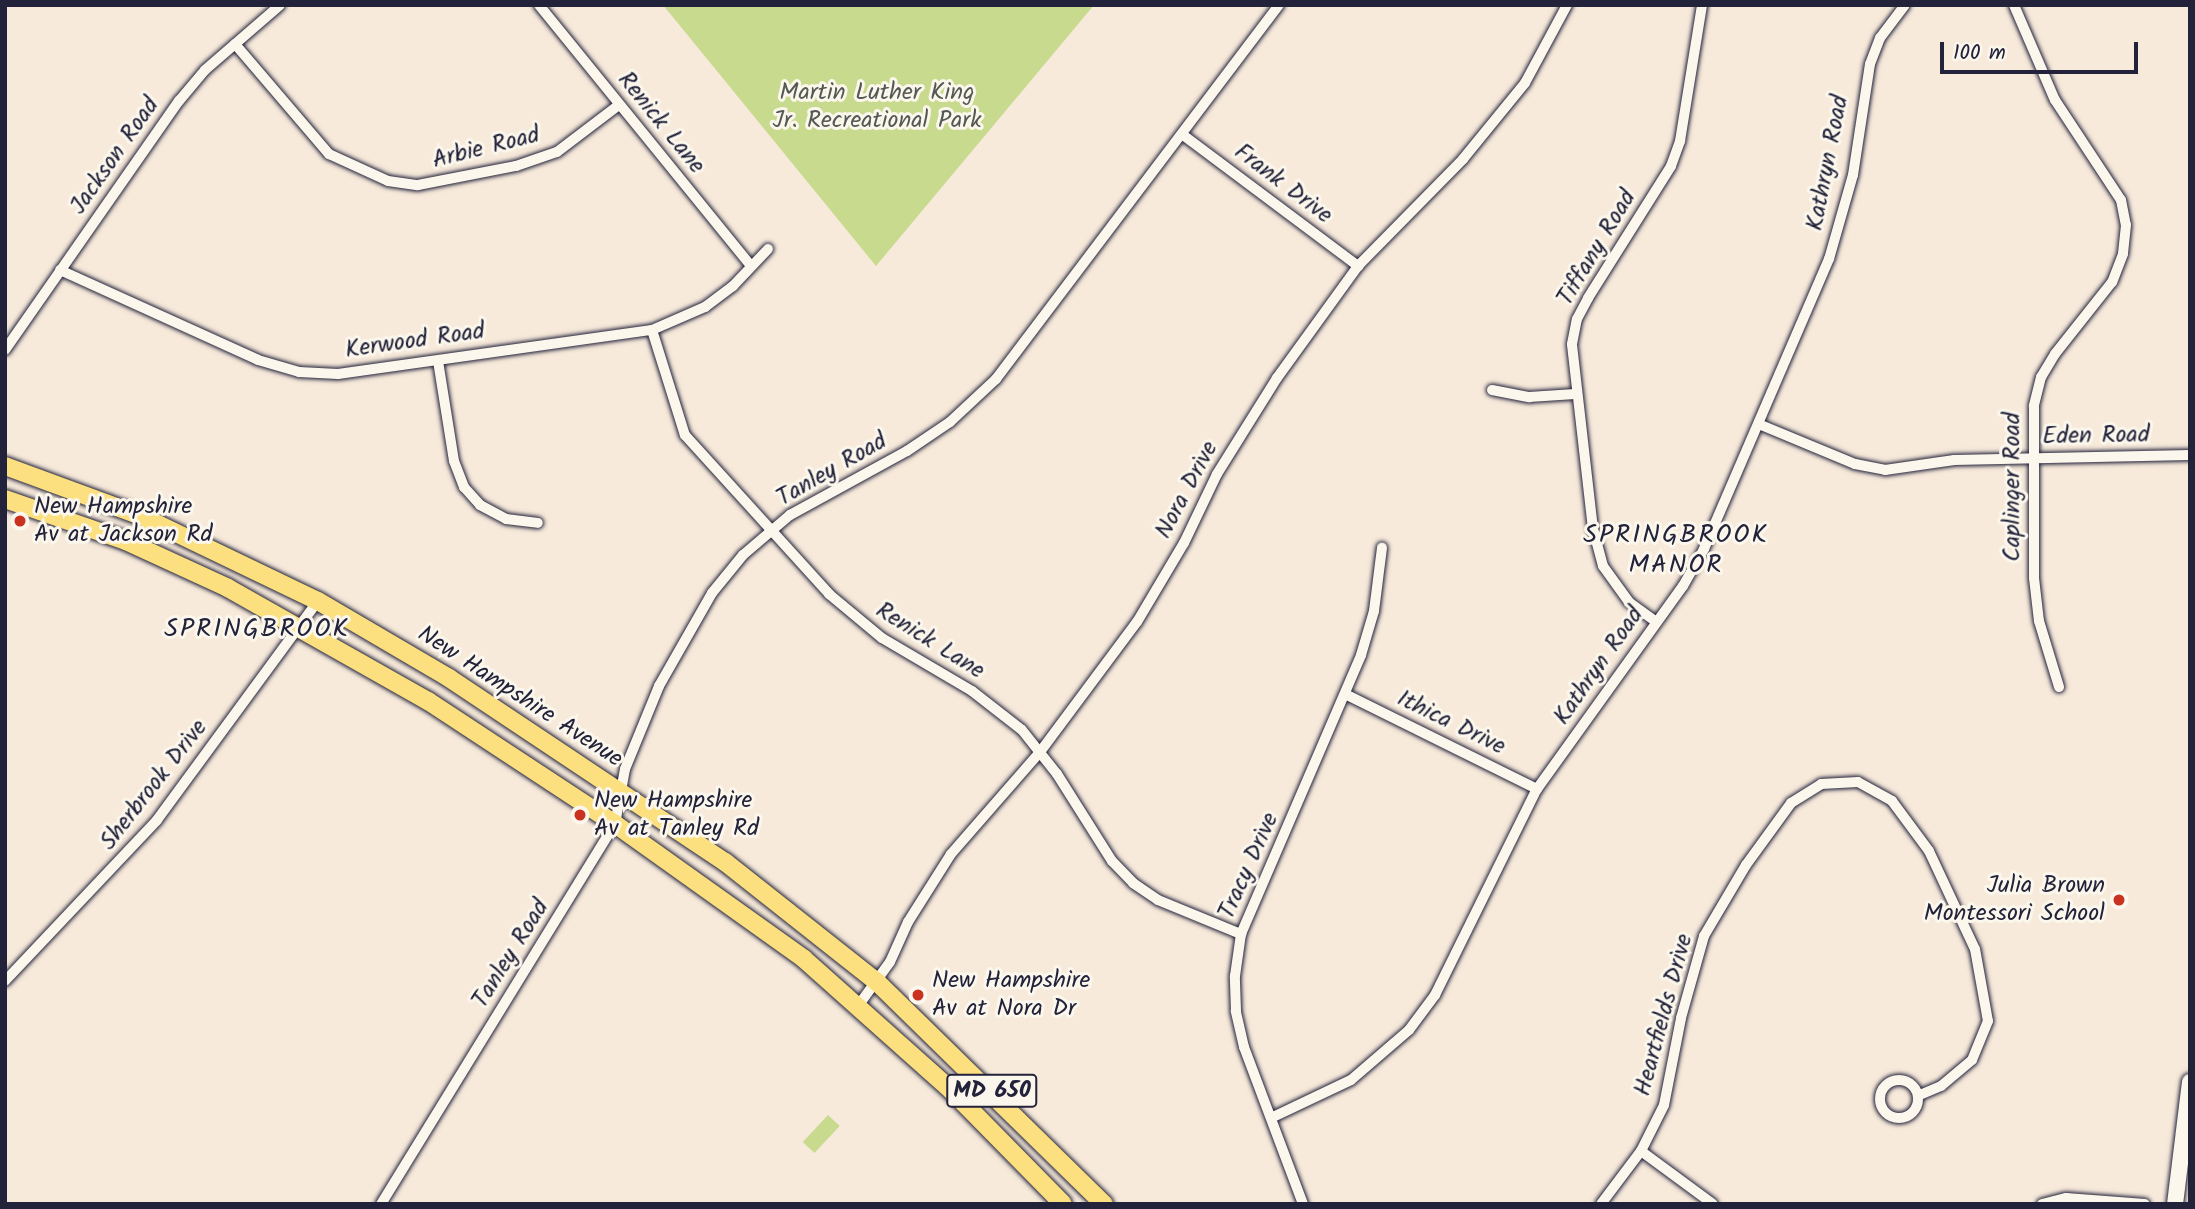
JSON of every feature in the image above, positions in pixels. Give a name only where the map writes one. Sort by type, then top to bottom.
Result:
[{"type":"main road","name":"New Hampshire Avenue","points":[[5,467],[141,516],[318,601],[449,678],[621,793],[768,893],[877,982],[1104,1204]]},
{"type":"main road","name":"MD 650","points":[[5,499],[126,541],[228,587],[428,701],[615,824],[763,927],[858,1006],[952,1091],[1063,1204]]},
{"type":"street","name":"Jackson Road","points":[[5,351],[180,101],[235,44],[280,5]]},
{"type":"street","name":"Renick Lane","points":[[539,5],[751,266]]},
{"type":"street","name":"Tanley Road","points":[[381,1204],[615,824],[635,745],[687,631],[743,555],[790,515],[907,451],[950,422],[996,379],[1279,5]]},
{"type":"street","name":"Nora Drive","points":[[858,1006],[877,982],[951,854],[1040,752],[1137,622],[1184,543],[1217,474],[1276,378],[1358,267],[1464,159],[1525,83],[1567,5]]},
{"type":"street","name":"Tiffany Road","points":[[1655,621],[1629,602],[1603,566],[1593,529],[1575,394],[1572,344],[1577,319],[1671,166],[1679,141],[1702,5]]},
{"type":"street","name":"Kathryn Road","points":[[1273,1117],[1351,1080],[1409,1030],[1435,995],[1537,789],[1655,621],[1683,586],[1704,549],[1761,425],[1843,220],[1870,64],[1880,38],[1905,5]]},
{"type":"street","name":"Caplinger Road","points":[[2014,5],[2055,100],[2121,200],[2126,225],[2123,254],[2112,282],[2041,377],[2034,405],[2034,578],[2039,621],[2059,687]]},
{"type":"street","name":"Arbie Road","points":[[235,44],[329,154],[387,181],[418,185],[516,166],[557,152],[619,105]]},
{"type":"street","name":"Frank Drive","points":[[1182,135],[1358,267]]},
{"type":"street","name":"Kerwood Road","points":[[60,270],[258,360],[299,372],[338,374],[652,330],[705,307],[768,249]]},
{"type":"street","name":"Renick Lane","points":[[652,330],[685,435],[857,620],[972,691],[1022,730],[1040,752],[1105,851],[1133,883],[1191,916],[1241,934]]},
{"type":"street","points":[[438,361],[454,461],[464,487],[480,505],[506,519],[538,523]]},
{"type":"street","points":[[1492,390],[1529,397],[1575,394]]},
{"type":"street","name":"Eden Road","points":[[1761,425],[1855,464],[1885,470],[1954,460],[2190,455]]},
{"type":"street","name":"Tracy Drive","points":[[1303,1204],[1273,1117],[1244,1047],[1236,1012],[1241,934],[1347,695],[1374,611],[1382,548]]},
{"type":"street","name":"Sherbrook Drive","points":[[5,981],[157,820],[318,601]]},
{"type":"street","name":"Ithica Drive","points":[[1347,695],[1537,789]]},
{"type":"street","name":"Heartfields Drive","points":[[1601,1204],[1641,1151],[1664,1105],[1681,1018],[1704,936],[1791,803],[1821,784],[1858,782],[1892,801],[1929,851],[1975,949],[1987,1021],[1978,1047],[1972,1060],[1941,1087],[1918,1096]]},
{"type":"street","points":[[2175,1204],[2190,1082]]},
{"type":"street","points":[[1641,1151],[1713,1204]]},
{"type":"street","points":[[2042,1204],[2066,1198],[2145,1204]]},
{"type":"green space","name":"Martin Luther King Jr. Recreational Park","points":[[663,5],[1094,5],[876,266]]},
{"type":"green space","points":[[828,1115],[840,1126],[814,1153],[803,1142]]},
{"type":"place","name":"New Hampshire Av at Jackson Rd","points":[[20,521]]},
{"type":"place","name":"New Hampshire Av at Tanley Rd","points":[[580,815]]},
{"type":"place","name":"Julia Brown Montessori School","points":[[2119,900]]},
{"type":"place","name":"New Hampshire Av at Nora Dr","points":[[918,995]]},
{"type":"district","name":"SPRINGBROOK MANOR","points":[[1676,551]]},
{"type":"district","name":"SPRINGBROOK","points":[[257,630]]}]
